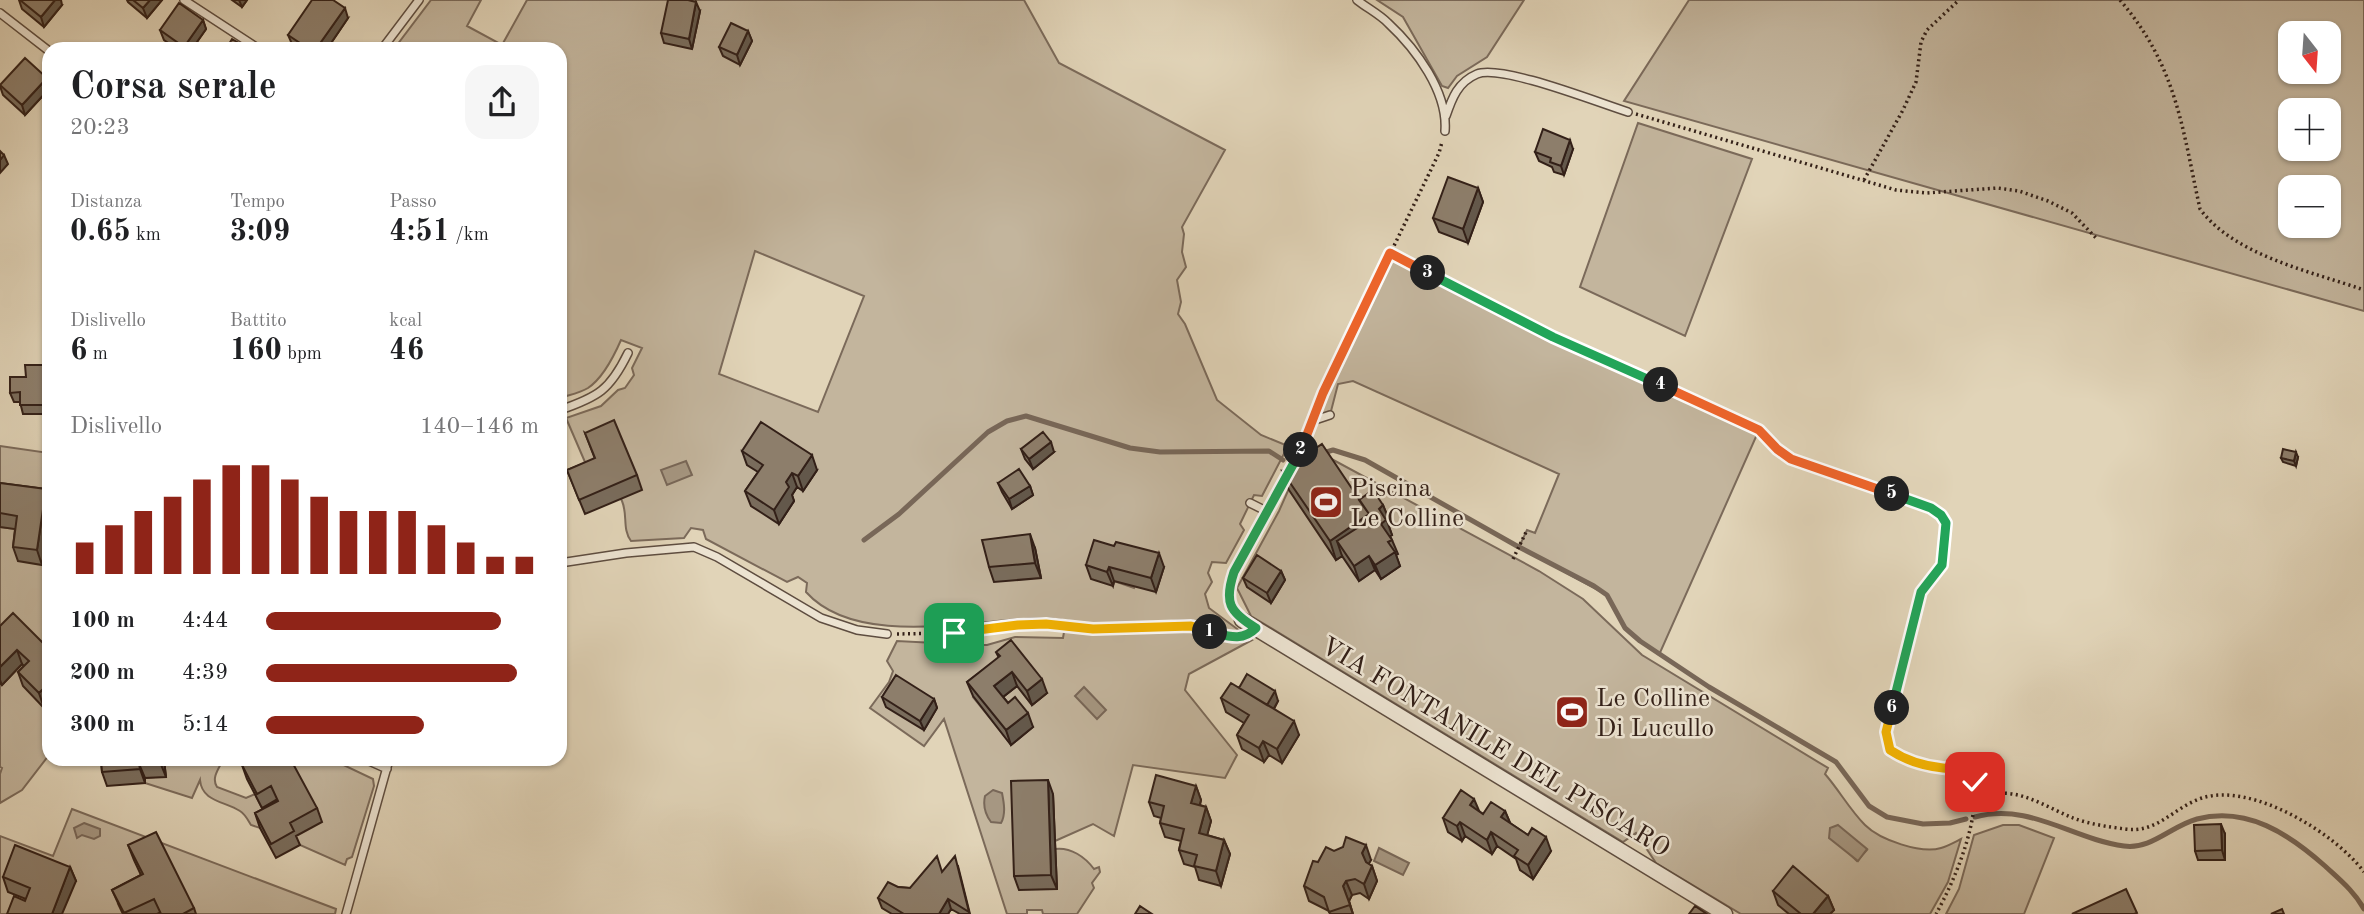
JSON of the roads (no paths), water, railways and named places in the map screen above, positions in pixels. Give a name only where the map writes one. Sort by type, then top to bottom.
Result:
[{"type":"street","name":"VIA FONTANILE DEL PISCARO","points":[[1242,620],[1725,914]]},
{"type":"lane","points":[[184,0],[248,42]]},
{"type":"lane","points":[[387,42],[419,0]]},
{"type":"lane","points":[[1357,0],[1388,23],[1419,59],[1439,94],[1446,116]]},
{"type":"lane","points":[[0,13],[42,46]]},
{"type":"lane","points":[[1445,131],[1446,116],[1453,95],[1461,85],[1479,73],[1487,72],[1516,76],[1628,112]]},
{"type":"lane","points":[[567,408],[601,394],[611,383],[628,353]]},
{"type":"lane","points":[[1242,620],[1232,607],[1227,593],[1234,572],[1301,451],[1323,393]]},
{"type":"lane","points":[[1312,421],[1329,415]]},
{"type":"lane","points":[[1250,503],[1268,512]]},
{"type":"lane","points":[[567,563],[626,553],[694,547],[710,553],[821,618],[857,630],[887,634]]},
{"type":"lane","points":[[346,914],[387,768],[382,766]]},
{"type":"waterway","points":[[864,540],[899,514],[988,432],[1007,421],[1026,416],[1130,448],[1160,452],[1269,451],[1283,460]]},
{"type":"waterway","points":[[1323,453],[1333,450],[1365,460],[1594,586],[1607,595],[1625,628],[1640,641],[1709,687],[1836,762],[1869,806],[1887,817],[1923,824],[1950,823],[1966,819]]},
{"type":"waterway","points":[[1975,817],[2014,814],[2124,846],[2152,841],[2197,819],[2233,816],[2250,820],[2297,843],[2346,886],[2364,909]]},
{"type":"place","name":"Piscina Le Colline","points":[[1326,502]]},
{"type":"place","name":"Le Colline Di Lucullo","points":[[1572,712]]}]
